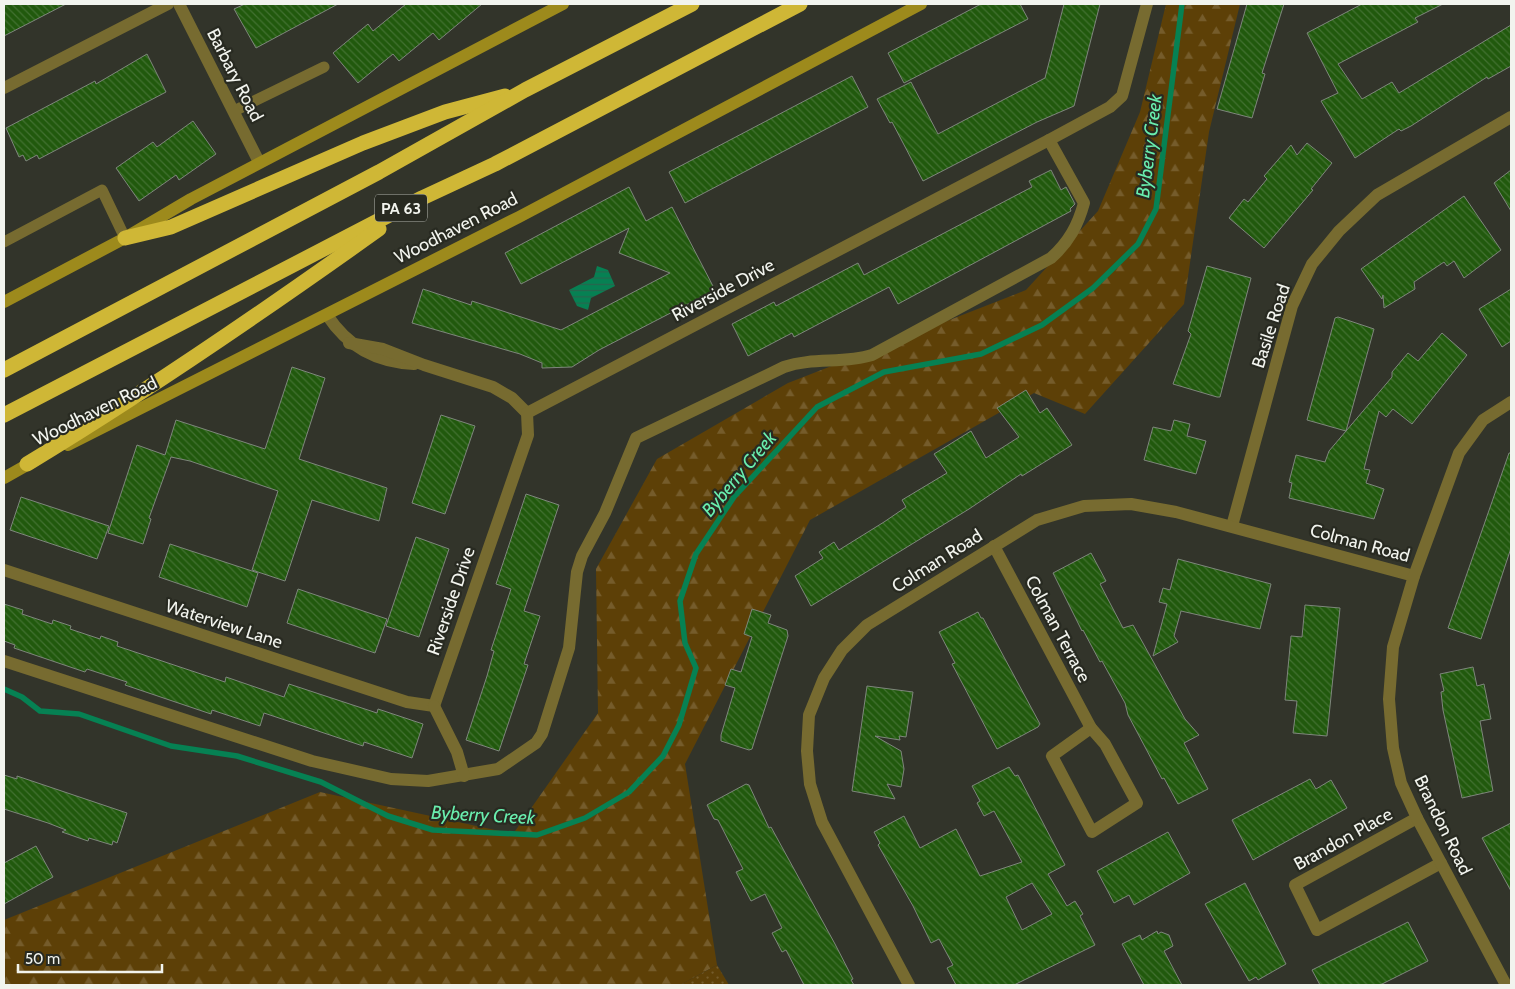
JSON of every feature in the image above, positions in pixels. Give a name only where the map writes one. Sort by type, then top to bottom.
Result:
[{"type":"highway","name":"PA 63","points":[[4,370],[387,167],[525,90],[692,4]]},
{"type":"highway","name":"Woodhaven Road","points":[[4,415],[422,198],[495,164],[800,4]]},
{"type":"highway","points":[[125,238],[171,227],[363,143],[445,112],[525,90]]},
{"type":"highway","points":[[27,464],[101,419],[274,304],[422,198]]},
{"type":"main road","points":[[4,302],[125,238],[191,198],[564,4]]},
{"type":"main road","name":"Woodhaven Road","points":[[4,478],[27,464],[105,428],[519,217],[921,4]]},
{"type":"street","points":[[4,88],[168,4]]},
{"type":"street","name":"Barbary Road","points":[[179,4],[259,162]]},
{"type":"street","name":"Riverside Drive","points":[[434,706],[528,435],[527,413],[1110,107],[1122,96],[1147,4]]},
{"type":"street","name":"Basile Road","points":[[1232,526],[1292,306],[1312,264],[1339,232],[1377,195],[1511,117]]},
{"type":"street","points":[[4,660],[312,761],[391,778],[428,781],[484,773],[505,766],[524,753],[542,734],[568,648],[577,572],[582,556],[605,513],[636,438],[800,361],[844,361],[872,355],[1051,258],[1062,248],[1072,234],[1084,202],[1050,140]]},
{"type":"street","points":[[327,315],[349,343],[383,349],[424,365],[492,387],[512,398],[527,413]]},
{"type":"street","name":"Brandon Road","points":[[1506,985],[1417,818],[1401,783],[1393,748],[1389,699],[1392,647],[1414,576],[1459,453],[1483,420],[1511,402]]},
{"type":"street","name":"Colman Road","points":[[910,985],[822,822],[810,784],[807,751],[809,715],[824,678],[842,650],[866,626],[1037,520],[1084,506],[1131,504],[1232,526],[1414,576]]},
{"type":"street","name":"Colman Terrace","points":[[994,546],[1091,728],[1105,744],[1137,803],[1092,832],[1052,756],[1091,728]]},
{"type":"street","name":"Waterview Lane","points":[[4,570],[407,702],[434,706]]},
{"type":"street","points":[[434,706],[457,752],[464,776]]},
{"type":"street","name":"Brandon Place","points":[[1417,818],[1295,885],[1317,930],[1441,863]]},
{"type":"lane","points":[[234,111],[324,67]]},
{"type":"lane","points":[[4,242],[102,190],[125,238]]},
{"type":"green space","points":[[1166,4],[1240,4],[1209,132],[1184,304],[1085,414],[1034,393],[810,520],[685,764],[717,965],[680,985],[4,985],[4,920],[320,792],[513,834],[598,713],[596,569],[657,459],[788,383],[1026,290],[1098,211],[1140,112]]},
{"type":"green space","points":[[717,965],[729,985],[680,985]]},
{"type":"shaded area","points":[[597,266],[608,270],[615,286],[591,298],[588,310],[577,306],[569,290],[594,277]]},
{"type":"building","points":[[4,4],[66,4],[4,36]]},
{"type":"building","points":[[245,4],[338,4],[256,48],[234,9]]},
{"type":"building","points":[[406,4],[482,4],[439,40],[433,33],[399,61],[393,54],[358,83],[333,53],[368,24],[373,31]]},
{"type":"building","points":[[981,4],[1020,4],[1028,19],[904,83],[888,53]]},
{"type":"building","points":[[1064,4],[1100,4],[1074,106],[1037,122],[923,181],[892,122],[890,123],[877,99],[911,82],[938,134],[1045,78]]},
{"type":"building","points":[[1247,4],[1284,4],[1262,73],[1265,74],[1252,118],[1217,109]]},
{"type":"building","points":[[1362,4],[1443,4],[1415,18],[1418,22],[1338,64],[1362,99],[1392,82],[1399,93],[1511,25],[1511,66],[1488,79],[1487,77],[1411,126],[1401,131],[1399,129],[1355,158],[1321,101],[1338,93],[1307,33]]},
{"type":"building","points":[[147,54],[166,92],[39,159],[37,155],[26,161],[23,155],[19,157],[6,128],[95,81],[96,84]]},
{"type":"building","points":[[852,76],[868,107],[685,203],[669,172]]},
{"type":"building","points":[[193,121],[216,154],[179,180],[176,175],[139,201],[116,168],[153,142],[157,147]]},
{"type":"building","points":[[1307,143],[1332,163],[1311,189],[1313,190],[1264,248],[1229,218],[1244,199],[1248,202],[1267,179],[1264,176],[1291,145],[1297,155]]},
{"type":"building","points":[[1051,170],[1061,190],[1066,187],[1075,204],[1070,209],[1071,211],[898,304],[889,287],[794,337],[792,333],[748,356],[732,324],[774,302],[776,306],[858,263],[864,275],[1032,187],[1029,181]]},
{"type":"building","points":[[1511,170],[1511,211],[1494,183]]},
{"type":"building","points":[[629,187],[646,221],[672,207],[715,290],[599,350],[572,367],[542,368],[542,363],[520,354],[412,323],[423,289],[471,305],[472,301],[561,330],[670,273],[619,253],[629,228],[521,284],[505,253]]},
{"type":"building","points":[[1464,196],[1501,250],[1464,278],[1454,261],[1447,266],[1444,262],[1414,282],[1415,289],[1384,308],[1383,295],[1382,299],[1361,269]]},
{"type":"building","points":[[1207,266],[1251,278],[1220,397],[1173,384],[1191,334],[1188,331]]},
{"type":"building","points":[[1511,289],[1511,341],[1502,347],[1479,309]]},
{"type":"building","points":[[1338,317],[1374,329],[1346,431],[1307,420],[1335,318]]},
{"type":"building","points":[[1442,333],[1467,355],[1412,424],[1393,409],[1386,417],[1379,411],[1364,469],[1370,470],[1366,483],[1384,489],[1374,519],[1289,498],[1292,483],[1289,482],[1296,455],[1325,462],[1329,451],[1392,377],[1392,372],[1408,353],[1418,361]]},
{"type":"building","points":[[292,367],[325,378],[299,459],[387,488],[379,521],[312,500],[285,581],[252,570],[278,491],[190,461],[171,457],[149,518],[151,519],[143,544],[108,533],[137,445],[165,455],[176,420],[265,449]]},
{"type":"building","points":[[1026,390],[1040,413],[1047,408],[1072,445],[1022,476],[1021,474],[969,509],[811,606],[795,576],[823,558],[819,552],[834,542],[839,550],[906,507],[902,500],[947,473],[934,454],[971,431],[986,458],[1019,437],[997,408]]},
{"type":"building","points":[[441,415],[475,426],[445,514],[412,503]]},
{"type":"building","points":[[1174,420],[1190,424],[1187,436],[1206,441],[1196,474],[1144,460],[1153,427],[1171,431]]},
{"type":"building","points":[[1509,453],[1511,453],[1511,548],[1481,639],[1448,628]]},
{"type":"building","points":[[526,494],[559,505],[524,611],[540,616],[524,664],[528,665],[499,751],[466,740],[487,676],[494,651],[491,650],[511,589],[496,584]]},
{"type":"building","points":[[21,497],[109,526],[97,559],[10,530]]},
{"type":"building","points":[[416,537],[449,549],[419,637],[386,626]]},
{"type":"building","points":[[170,544],[258,573],[247,607],[159,577]]},
{"type":"building","points":[[1091,553],[1106,581],[1100,584],[1123,628],[1133,625],[1185,719],[1199,735],[1184,743],[1208,789],[1178,804],[1164,778],[1162,779],[1128,715],[1125,703],[1102,661],[1100,662],[1082,631],[1053,573]]},
{"type":"building","points":[[1178,559],[1271,584],[1260,629],[1181,611],[1174,636],[1178,642],[1153,656],[1167,604],[1159,602],[1163,588],[1170,590]]},
{"type":"building","points":[[298,589],[387,619],[375,653],[287,623]]},
{"type":"building","points":[[4,604],[23,610],[22,614],[52,624],[53,620],[71,626],[70,629],[100,639],[101,636],[118,642],[117,646],[225,682],[226,677],[284,697],[289,684],[377,713],[378,709],[423,724],[412,758],[364,742],[363,746],[264,713],[260,726],[212,710],[211,714],[125,685],[127,682],[87,669],[85,672],[14,648],[15,645],[4,641]]},
{"type":"building","points":[[1305,605],[1340,608],[1327,736],[1293,733],[1297,701],[1285,700],[1291,636],[1302,637]]},
{"type":"building","points":[[752,609],[771,615],[768,623],[787,630],[788,636],[752,749],[749,750],[721,741],[721,735],[735,688],[725,685],[731,669],[741,672],[752,637],[744,634]]},
{"type":"building","points":[[978,612],[1040,724],[1038,727],[997,749],[952,664],[955,663],[939,632]]},
{"type":"building","points":[[1473,667],[1477,686],[1484,684],[1491,719],[1480,721],[1493,791],[1462,798],[1443,710],[1441,692],[1444,691],[1440,674]]},
{"type":"building","points":[[867,686],[913,692],[906,737],[899,736],[900,740],[875,736],[901,751],[904,769],[901,787],[887,784],[895,799],[852,791]]},
{"type":"building","points":[[1009,767],[1015,776],[1018,775],[1065,865],[1048,874],[1067,906],[1075,901],[1083,914],[1080,916],[1095,945],[1014,985],[956,985],[947,968],[953,965],[939,939],[931,943],[913,906],[878,845],[880,843],[874,832],[904,816],[920,848],[956,829],[980,876],[1022,862],[994,811],[984,816],[977,803],[980,801],[972,786]],"holes":[[[1032,883],[1052,914],[1022,930],[1006,897]]]},
{"type":"building","points":[[4,775],[17,779],[17,776],[127,813],[117,843],[113,841],[112,845],[89,838],[88,841],[62,832],[66,830],[48,823],[4,809]]},
{"type":"building","points":[[1310,779],[1316,789],[1331,780],[1347,808],[1253,860],[1232,820]]},
{"type":"building","points":[[746,784],[749,785],[769,828],[771,827],[835,944],[853,979],[851,980],[854,985],[804,985],[786,950],[782,952],[772,933],[782,928],[765,894],[751,901],[736,872],[743,869],[718,820],[714,819],[707,805]]},
{"type":"building","points":[[1511,823],[1511,891],[1482,838]]},
{"type":"building","points":[[1168,832],[1190,873],[1134,905],[1129,895],[1114,903],[1097,871]]},
{"type":"building","points":[[36,846],[53,877],[4,904],[4,863]]},
{"type":"building","points":[[1245,883],[1286,964],[1258,980],[1256,977],[1249,981],[1205,904]]},
{"type":"building","points":[[1408,922],[1428,961],[1380,985],[1320,985],[1312,970]]},
{"type":"building","points":[[1157,931],[1158,934],[1161,932],[1169,935],[1173,946],[1164,951],[1182,985],[1144,985],[1122,944],[1140,935],[1142,940]]},
{"type":"waterway","name":"Byberry Creek","points":[[4,689],[22,697],[40,711],[79,714],[171,746],[237,756],[321,782],[388,816],[433,830],[537,835],[585,818],[629,792],[663,756],[679,725],[696,668],[685,643],[680,601],[696,554],[734,497],[817,407],[884,372],[981,354],[1042,325],[1093,288],[1138,244],[1156,209],[1182,4]]}]
